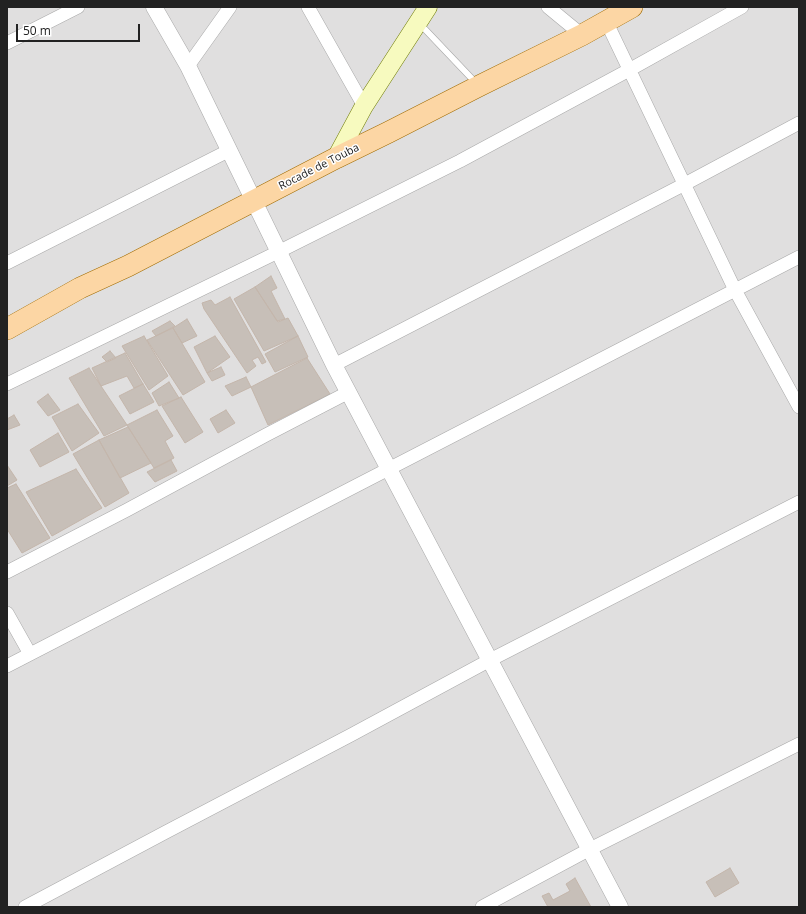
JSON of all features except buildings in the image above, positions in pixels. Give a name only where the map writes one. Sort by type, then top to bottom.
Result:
[{"type":"main road","points":[[336,158],[364,106],[428,7]]},
{"type":"main road","name":"Rocade de Touba","points":[[7,329],[80,288],[128,266],[336,158],[582,35],[632,7]]},
{"type":"street","points":[[7,43],[78,7]]},
{"type":"street","points":[[154,7],[188,66],[334,365],[620,907]]},
{"type":"street","points":[[188,66],[230,7]]},
{"type":"street","points":[[308,7],[364,106]]},
{"type":"street","points":[[548,7],[582,35]]},
{"type":"street","points":[[7,384],[278,252],[460,161],[742,7]]},
{"type":"street","points":[[606,22],[735,290],[799,407]]},
{"type":"street","points":[[334,365],[684,185],[799,123]]},
{"type":"street","points":[[7,263],[230,150]]},
{"type":"street","points":[[7,666],[799,257]]},
{"type":"street","points":[[7,572],[349,392]]},
{"type":"street","points":[[25,907],[172,828],[352,735],[490,660],[799,502]]},
{"type":"street","points":[[7,613],[30,654]]},
{"type":"street","points":[[482,907],[590,849],[799,744]]},
{"type":"lane","points":[[418,22],[479,86]]},
{"type":"shaded area","points":[[7,7],[799,7],[799,907],[7,907]]}]
